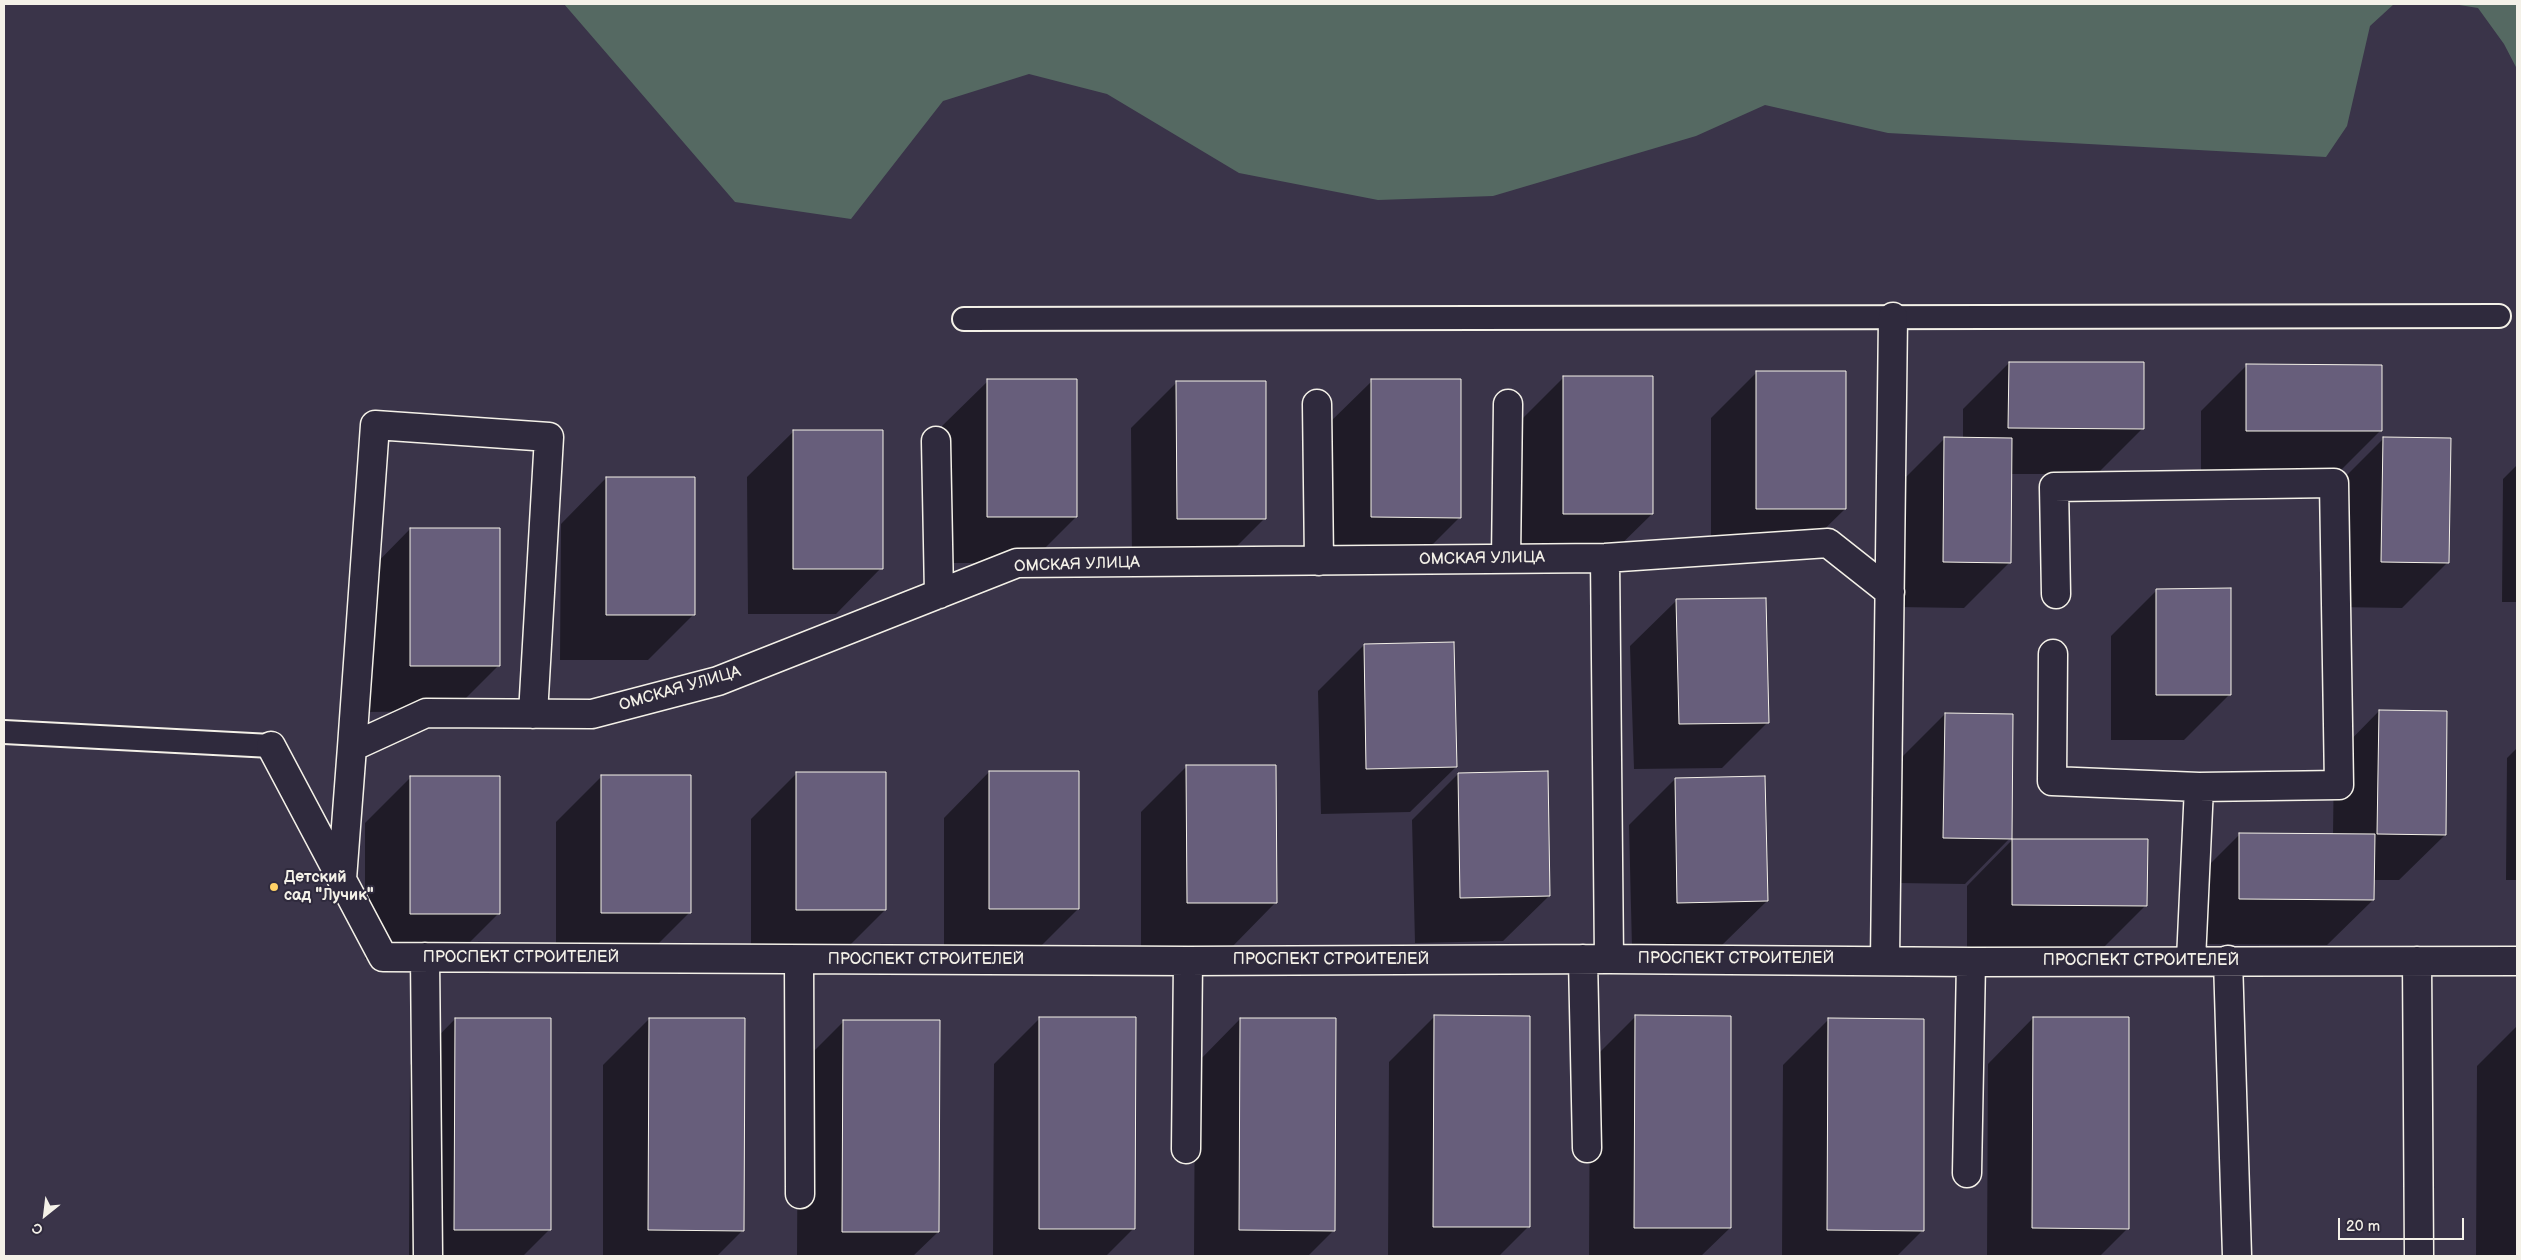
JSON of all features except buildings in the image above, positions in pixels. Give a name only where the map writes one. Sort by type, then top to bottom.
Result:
[{"type":"street","points":[[1885,960],[1894,317]]},
{"type":"street","points":[[1316,404],[1319,561]]},
{"type":"street","points":[[1506,559],[1508,404]]},
{"type":"street","points":[[342,879],[375,425],[549,437],[533,714]]},
{"type":"street","points":[[936,441],[939,594]]},
{"type":"street","points":[[2053,654],[2052,781],[2199,787],[2339,785],[2334,484],[2054,487],[2056,594]]},
{"type":"street","name":"ОМСКАЯ УЛИЦА","points":[[352,747],[426,713],[592,714],[718,681],[1016,563],[1605,558],[1828,543],[1890,592]]},
{"type":"street","points":[[1587,1148],[1596,959],[1605,558]]},
{"type":"street","name":"ПРОСПЕКТ СТРОИТЕЛЕЙ","points":[[271,746],[384,957],[1188,961],[1596,959],[1971,962],[2190,960],[2517,961]]},
{"type":"street","points":[[2190,960],[2199,787]]},
{"type":"street","points":[[425,957],[428,1256]]},
{"type":"street","points":[[799,960],[800,1194]]},
{"type":"street","points":[[2228,960],[2237,1256]]},
{"type":"street","points":[[1186,1148],[1188,961]]},
{"type":"street","points":[[2417,961],[2420,1256]]},
{"type":"street","points":[[1967,1173],[1971,962]]},
{"type":"lane","points":[[964,319],[2498,316]]},
{"type":"lane","points":[[4,732],[271,746]]},
{"type":"green space","points":[[564,4],[2394,4],[2370,26],[2347,126],[2326,157],[1888,133],[1765,105],[1696,136],[1493,196],[1378,200],[1239,173],[1107,94],[1029,74],[943,101],[851,219],[735,202]]},
{"type":"green space","points":[[2453,4],[2517,4],[2517,69],[2504,44],[2478,8]]},
{"type":"place","name":"Детский сад \"Лучик\"","points":[[274,887]]}]
